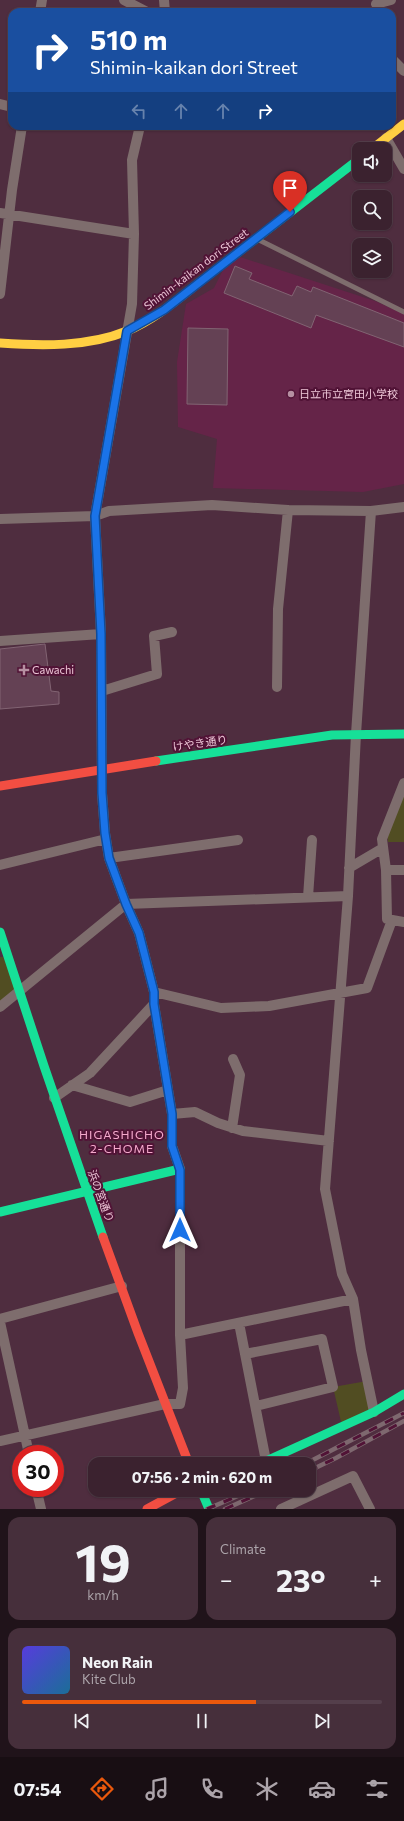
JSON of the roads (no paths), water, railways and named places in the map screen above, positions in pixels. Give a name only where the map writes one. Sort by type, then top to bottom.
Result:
[{"type":"street","points":[[124,0],[139,8]]},
{"type":"street","points":[[376,5],[391,0]]},
{"type":"street","points":[[396,63],[404,71]]},
{"type":"street","points":[[381,142],[404,124]]},
{"type":"street","points":[[0,294],[5,214],[21,130]]},
{"type":"street","points":[[0,1440],[165,1404],[180,1404],[183,1388],[180,1335],[180,1170],[172,1146],[172,1114],[154,1004],[154,992],[139,933],[126,904],[109,858],[102,793],[101,634],[95,516],[132,304],[134,234],[132,160],[139,130]]},
{"type":"street","points":[[386,138],[404,169]]},
{"type":"street","name":"Shimin-kaikan dori Street","points":[[0,343],[30,345],[67,343],[95,340],[127,331],[164,310],[352,164]]},
{"type":"street","points":[[5,214],[134,234]]},
{"type":"street","points":[[0,519],[95,516],[109,511],[212,505],[288,510],[371,511],[404,507]]},
{"type":"street","points":[[277,687],[278,609],[288,510]]},
{"type":"street","points":[[371,511],[356,734],[348,896],[325,1189],[342,1274],[353,1300],[361,1350],[374,1412]]},
{"type":"street","points":[[102,691],[157,674],[154,636],[172,632]]},
{"type":"street","points":[[0,641],[101,634]]},
{"type":"street","name":"けやき通り","points":[[0,786],[279,742],[356,734],[404,734]]},
{"type":"street","points":[[404,783],[382,839],[386,870],[387,919],[404,922]]},
{"type":"street","points":[[0,865],[106,839]]},
{"type":"street","points":[[109,858],[238,840]]},
{"type":"street","points":[[308,898],[312,840]]},
{"type":"street","points":[[349,868],[382,848]]},
{"type":"street","points":[[386,870],[404,870]]},
{"type":"street","points":[[0,1007],[126,904],[348,896]]},
{"type":"street","points":[[154,992],[221,1008],[269,1006],[367,988],[392,920]]},
{"type":"street","name":"浜の宮通り","points":[[0,932],[3,952],[20,992],[86,1193],[165,1404],[187,1457]]},
{"type":"street","points":[[54,1098],[90,1073],[154,1004]]},
{"type":"street","points":[[232,1128],[240,1075],[234,1059]]},
{"type":"street","points":[[72,1085],[130,1102],[168,1090]]},
{"type":"street","points":[[172,1114],[195,1112],[232,1128],[243,1131],[329,1141]]},
{"type":"street","points":[[0,1212],[180,1170]]},
{"type":"street","points":[[27,1445],[0,1321],[122,1286]]},
{"type":"street","points":[[180,1335],[353,1300]]},
{"type":"street","points":[[240,1323],[265,1457]]},
{"type":"street","points":[[245,1354],[322,1339],[333,1387],[256,1406]]},
{"type":"street","points":[[275,1457],[374,1412],[404,1394]]},
{"type":"street","points":[[281,1509],[353,1476],[370,1509]]},
{"type":"street","points":[[38,1497],[41,1509]]},
{"type":"street","points":[[147,1509],[169,1497]]},
{"type":"street","points":[[204,1497],[209,1509]]},
{"type":"lane","points":[[256,239],[404,312]]},
{"type":"railway","points":[[316,1458],[404,1413]]},
{"type":"railway","points":[[316,1468],[404,1421]]},
{"type":"railway","points":[[207,1509],[235,1497]]},
{"type":"railway","points":[[225,1509],[252,1497]]},
{"type":"place","name":"日立市立宮田小学校","points":[[291,394]]},
{"type":"place","name":"Cawachi","points":[[24,670]]},
{"type":"district","name":"HIGASHICHO 2-CHOME","points":[[122,1142]]}]
